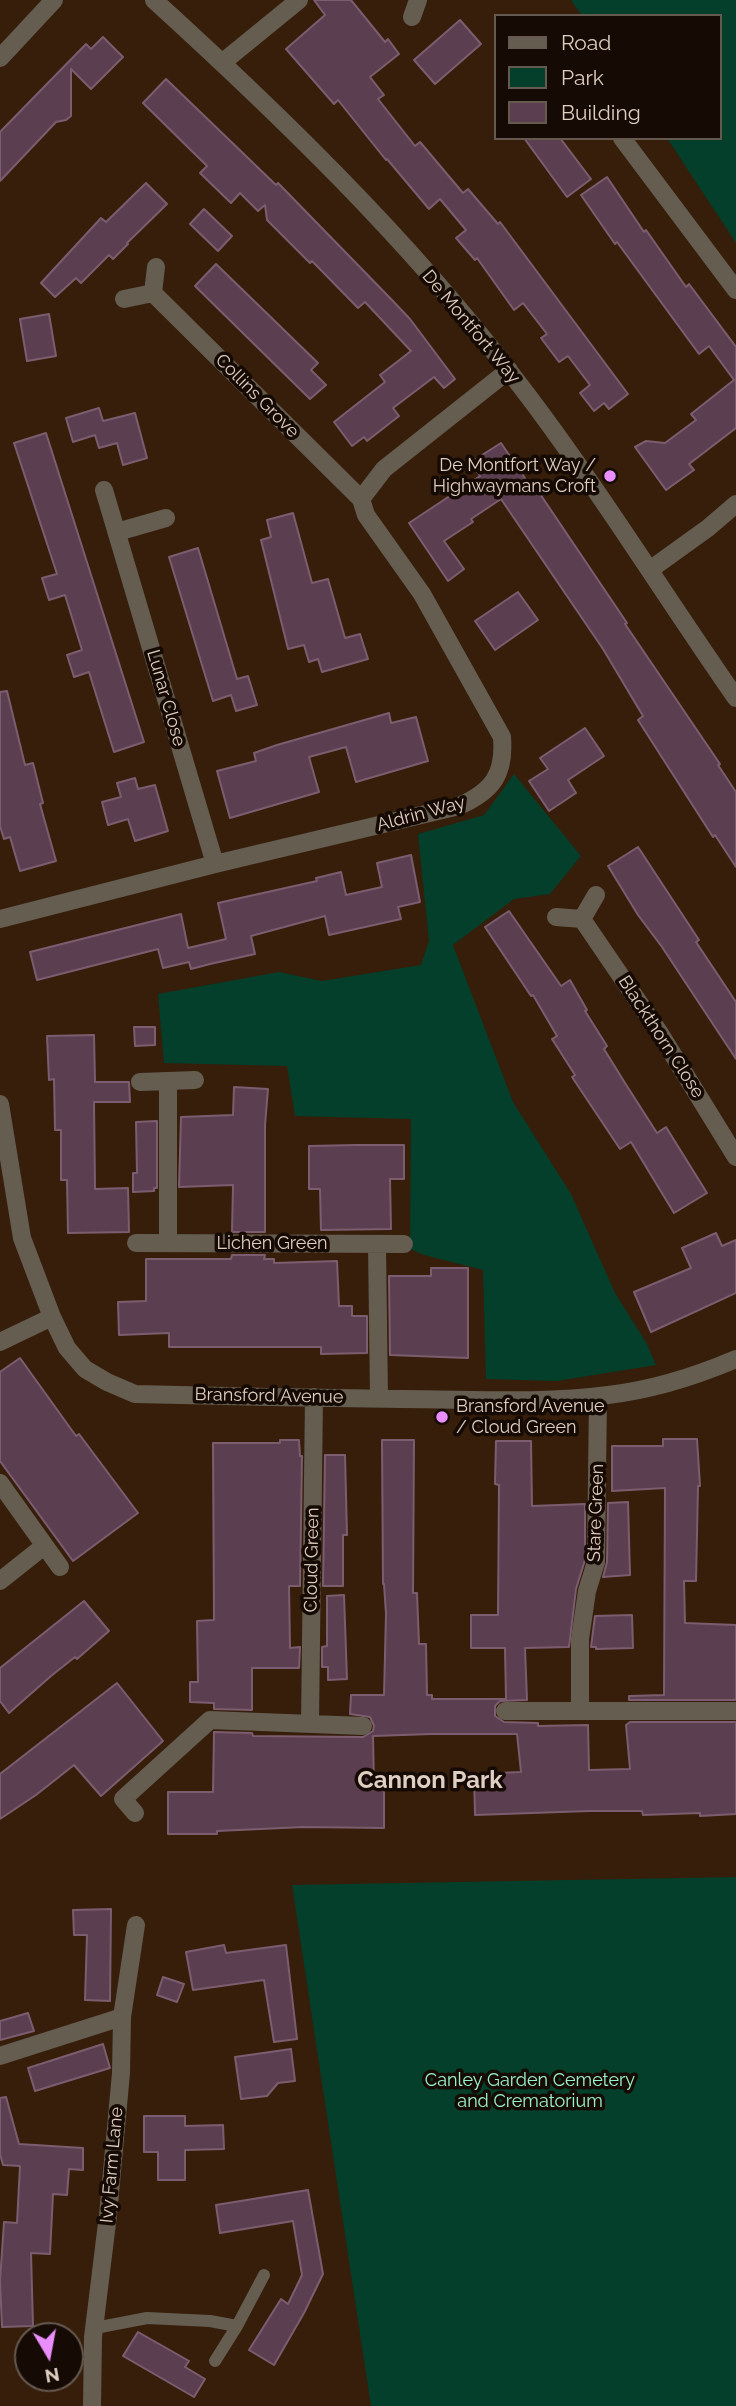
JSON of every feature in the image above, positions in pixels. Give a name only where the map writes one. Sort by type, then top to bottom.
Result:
[{"type":"street","points":[[0,58],[54,0]]},
{"type":"street","name":"De Montfort Way","points":[[154,0],[254,91],[387,230],[509,370],[595,487],[736,698]]},
{"type":"street","points":[[223,62],[299,0]]},
{"type":"street","points":[[624,140],[736,290]]},
{"type":"street","points":[[124,299],[153,293],[156,267]]},
{"type":"street","name":"Collins Grove","points":[[153,293],[361,499]]},
{"type":"street","points":[[361,499],[384,470],[509,370]]},
{"type":"street","name":"Lunar Close","points":[[104,490],[215,864]]},
{"type":"street","name":"Aldrin Way","points":[[0,919],[459,806],[477,798],[498,777],[503,758],[502,737],[497,726],[422,594],[366,515],[361,499]]},
{"type":"street","points":[[651,569],[736,504]]},
{"type":"street","points":[[117,532],[166,518]]},
{"type":"street","points":[[556,917],[582,919],[596,895]]},
{"type":"street","name":"Blackthorn Close","points":[[582,919],[659,1031],[736,1157]]},
{"type":"street","points":[[140,1082],[195,1080]]},
{"type":"street","points":[[168,1083],[168,1243]]},
{"type":"street","name":"Bransford Avenue","points":[[0,1104],[22,1238],[52,1317],[67,1348],[85,1369],[135,1394],[525,1399],[598,1396],[671,1381],[736,1359]]},
{"type":"street","name":"Lichen Green","points":[[135,1243],[404,1244]]},
{"type":"street","points":[[377,1245],[379,1398]]},
{"type":"street","points":[[0,1342],[52,1317]]},
{"type":"street","name":"Stare Green","points":[[580,1711],[580,1639],[587,1591],[596,1562],[598,1396]]},
{"type":"street","name":"Cloud Green","points":[[310,1723],[314,1397]]},
{"type":"street","points":[[0,1483],[60,1567]]},
{"type":"street","points":[[0,1581],[44,1546]]},
{"type":"street","points":[[505,1711],[736,1711]]},
{"type":"street","points":[[135,1813],[122,1798],[210,1720],[363,1726]]},
{"type":"street","name":"Ivy Farm Lane","points":[[92,2406],[94,2328],[118,2099],[122,2017],[136,1925]]},
{"type":"street","points":[[0,2056],[122,2017]]},
{"type":"lane","points":[[215,2361],[264,2274]]},
{"type":"lane","points":[[94,2328],[147,2318],[209,2321],[237,2326]]},
{"type":"green space","points":[[571,0],[736,0],[736,243],[668,140],[722,140],[722,14],[581,14]]},
{"type":"green space","points":[[514,774],[581,856],[550,894],[514,899],[453,945],[513,1102],[571,1194],[615,1293],[647,1344],[656,1365],[557,1381],[486,1379],[483,1270],[410,1249],[411,1119],[295,1116],[287,1066],[164,1063],[158,994],[279,972],[322,981],[421,965],[429,941],[418,834],[484,815]]},
{"type":"green space","name":"Canley Garden Cemetery and Crematorium","points":[[736,1877],[736,2406],[371,2406],[292,1885]]},
{"type":"building","points":[[314,0],[351,0],[385,42],[388,39],[399,54],[370,77],[384,95],[378,99],[415,146],[420,142],[463,193],[468,189],[498,224],[500,222],[628,394],[609,409],[604,403],[594,411],[580,393],[590,385],[568,356],[559,362],[541,338],[547,334],[523,303],[514,310],[477,258],[475,260],[456,238],[466,230],[440,199],[429,209],[338,100],[334,104],[286,49],[325,15]]},
{"type":"building","points":[[460,20],[481,44],[435,84],[414,60]]},
{"type":"building","points":[[103,37],[123,57],[91,89],[71,69],[71,116],[56,122],[0,181],[0,132],[86,44],[91,49]]},
{"type":"building","points":[[166,79],[276,185],[278,183],[391,299],[410,319],[455,379],[444,388],[434,377],[393,408],[399,416],[367,441],[364,437],[352,446],[334,422],[385,382],[380,375],[411,351],[365,302],[358,308],[267,220],[265,205],[258,211],[240,193],[231,203],[200,173],[207,166],[143,103]]},
{"type":"building","points":[[525,140],[562,140],[591,179],[567,197]]},
{"type":"building","points":[[607,177],[644,232],[646,230],[686,287],[689,284],[736,347],[736,428],[689,464],[694,470],[666,490],[635,447],[646,441],[665,443],[696,420],[691,414],[734,380],[709,346],[699,354],[581,195]]},
{"type":"building","points":[[146,183],[167,204],[113,259],[109,255],[81,283],[76,278],[55,297],[41,283],[101,218],[106,222]]},
{"type":"building","points":[[204,209],[232,236],[218,251],[190,224]]},
{"type":"building","points":[[216,264],[318,363],[311,370],[326,385],[310,399],[195,286]]},
{"type":"building","points":[[49,314],[56,356],[27,361],[20,319]]},
{"type":"building","points":[[99,408],[103,421],[135,413],[147,458],[123,465],[117,443],[99,448],[95,435],[73,442],[66,418]]},
{"type":"building","points":[[46,433],[144,742],[114,752],[89,672],[74,677],[67,655],[82,650],[65,595],[49,600],[42,578],[57,574],[14,443]]},
{"type":"building","points":[[501,443],[531,487],[534,485],[627,623],[625,624],[736,792],[736,867],[715,835],[713,837],[638,720],[643,716],[603,649],[501,499],[444,541],[464,569],[448,581],[409,523],[480,476],[471,462]]},
{"type":"building","points":[[293,513],[312,583],[328,579],[345,638],[360,634],[368,659],[322,672],[318,659],[309,662],[304,645],[288,649],[261,540],[271,537],[267,520]]},
{"type":"building","points":[[198,548],[237,679],[248,676],[257,705],[236,711],[231,695],[213,701],[169,557]]},
{"type":"building","points":[[518,592],[538,620],[495,650],[475,621]]},
{"type":"building","points":[[7,691],[25,765],[33,763],[43,803],[40,804],[56,861],[20,871],[10,837],[4,839],[0,826],[0,692]]},
{"type":"building","points":[[389,713],[391,723],[416,717],[428,761],[356,782],[346,747],[309,757],[319,792],[230,818],[217,771],[256,761],[254,753],[277,745]]},
{"type":"building","points":[[585,728],[604,756],[568,780],[576,793],[549,811],[529,781],[548,769],[540,758]]},
{"type":"building","points":[[135,778],[138,789],[155,785],[168,831],[135,841],[128,819],[108,825],[102,802],[121,797],[117,783]]},
{"type":"building","points":[[638,847],[736,1002],[736,1059],[608,866]]},
{"type":"building","points":[[411,855],[420,902],[398,907],[401,919],[329,935],[325,916],[251,936],[255,954],[191,969],[189,962],[163,968],[158,949],[37,980],[30,952],[181,914],[188,948],[226,939],[218,903],[317,881],[316,878],[341,872],[346,895],[382,887],[377,863]]},
{"type":"building","points":[[509,911],[561,986],[570,980],[607,1046],[604,1049],[657,1133],[666,1127],[707,1193],[674,1213],[631,1142],[620,1149],[572,1077],[575,1075],[552,1039],[557,1036],[533,995],[531,996],[485,927]]},
{"type":"building","points":[[134,1027],[155,1027],[155,1045],[135,1046]]},
{"type":"building","points":[[94,1035],[95,1082],[129,1082],[130,1102],[94,1102],[95,1189],[128,1188],[129,1232],[68,1233],[67,1180],[61,1180],[61,1130],[55,1130],[54,1079],[49,1080],[47,1036]]},
{"type":"building","points":[[234,1087],[268,1089],[265,1125],[265,1232],[232,1232],[233,1185],[179,1187],[181,1117],[233,1115]]},
{"type":"building","points":[[157,1121],[157,1188],[154,1188],[154,1191],[133,1192],[133,1173],[137,1173],[136,1122]]},
{"type":"building","points":[[404,1145],[404,1179],[390,1179],[391,1229],[321,1230],[320,1189],[309,1189],[309,1146]]},
{"type":"building","points":[[716,1233],[722,1246],[736,1240],[736,1293],[651,1332],[634,1292],[691,1268],[682,1248]]},
{"type":"building","points":[[232,1255],[265,1255],[264,1259],[274,1259],[274,1263],[337,1261],[339,1306],[352,1306],[352,1316],[367,1316],[367,1353],[321,1354],[321,1347],[169,1347],[169,1333],[119,1335],[118,1302],[146,1301],[146,1259],[231,1259]]},
{"type":"building","points":[[431,1268],[468,1268],[468,1358],[390,1355],[389,1276],[431,1276]]},
{"type":"building","points":[[20,1358],[76,1436],[79,1434],[138,1513],[73,1561],[0,1461],[0,1372]]},
{"type":"building","points":[[663,1439],[697,1439],[700,1486],[696,1581],[684,1581],[685,1623],[736,1625],[736,1700],[629,1700],[629,1696],[664,1695],[665,1488],[612,1491],[612,1446],[663,1446]]},
{"type":"building","points":[[280,1440],[299,1440],[302,1456],[300,1586],[289,1586],[290,1648],[300,1647],[299,1668],[252,1668],[252,1710],[214,1709],[214,1703],[190,1702],[190,1682],[198,1682],[197,1621],[214,1620],[213,1443],[280,1443]]},
{"type":"building","points":[[382,1440],[414,1440],[413,1593],[417,1593],[419,1644],[426,1644],[427,1695],[432,1695],[432,1699],[506,1699],[505,1648],[471,1648],[471,1615],[498,1615],[499,1485],[495,1484],[496,1441],[531,1441],[532,1506],[585,1504],[585,1560],[576,1589],[569,1647],[525,1648],[527,1700],[500,1701],[495,1706],[495,1716],[504,1722],[538,1723],[538,1726],[588,1725],[589,1770],[630,1769],[626,1725],[630,1722],[736,1722],[736,1814],[643,1815],[642,1811],[589,1811],[475,1815],[474,1774],[521,1772],[517,1734],[373,1736],[374,1787],[384,1787],[384,1828],[304,1827],[217,1831],[217,1834],[168,1834],[168,1792],[213,1792],[214,1732],[252,1733],[253,1736],[363,1737],[373,1731],[370,1717],[350,1714],[351,1695],[384,1695],[386,1614],[383,1584]]},
{"type":"building","points":[[325,1455],[345,1455],[347,1535],[343,1535],[343,1586],[323,1586]]},
{"type":"building","points":[[628,1502],[630,1575],[603,1577],[607,1562],[608,1503]]},
{"type":"building","points":[[344,1595],[347,1679],[328,1680],[328,1667],[322,1667],[322,1647],[327,1646],[327,1596]]},
{"type":"building","points":[[84,1601],[109,1631],[9,1713],[0,1701],[0,1668]]},
{"type":"building","points":[[632,1615],[633,1648],[591,1647],[595,1616]]},
{"type":"building","points":[[117,1683],[163,1741],[101,1796],[74,1765],[0,1819],[0,1774]]},
{"type":"building","points":[[111,1909],[110,2001],[85,2000],[87,1935],[74,1935],[73,1910]]},
{"type":"building","points":[[224,1945],[226,1953],[286,1945],[297,2039],[274,2042],[264,1980],[193,1990],[186,1952]]},
{"type":"building","points":[[163,1977],[184,1984],[177,2002],[157,1995]]},
{"type":"building","points":[[28,2013],[34,2031],[0,2040],[0,2021]]},
{"type":"building","points":[[103,2044],[110,2068],[35,2091],[28,2068]]},
{"type":"building","points":[[291,2049],[295,2081],[278,2083],[267,2096],[241,2099],[235,2057]]},
{"type":"building","points":[[6,2097],[19,2144],[83,2148],[83,2170],[69,2169],[67,2195],[53,2194],[50,2254],[31,2253],[33,2322],[14,2322],[14,2327],[2,2327],[0,2281],[4,2222],[17,2223],[20,2166],[3,2165],[0,2154],[0,2098]]},
{"type":"building","points":[[144,2116],[185,2116],[185,2126],[223,2125],[224,2149],[185,2150],[185,2180],[158,2180],[158,2152],[144,2152]]},
{"type":"building","points":[[308,2190],[323,2274],[274,2365],[249,2350],[281,2299],[288,2304],[302,2275],[293,2221],[220,2233],[216,2205]]},
{"type":"building","points":[[138,2332],[189,2361],[185,2367],[205,2379],[194,2397],[123,2356]]},
{"type":"place","name":"De Montfort Way / Highwaymans Croft","points":[[610,476]]},
{"type":"place","name":"Bransford Avenue / Cloud Green","points":[[442,1417]]},
{"type":"district","name":"Cannon Park","points":[[430,1781]]}]
